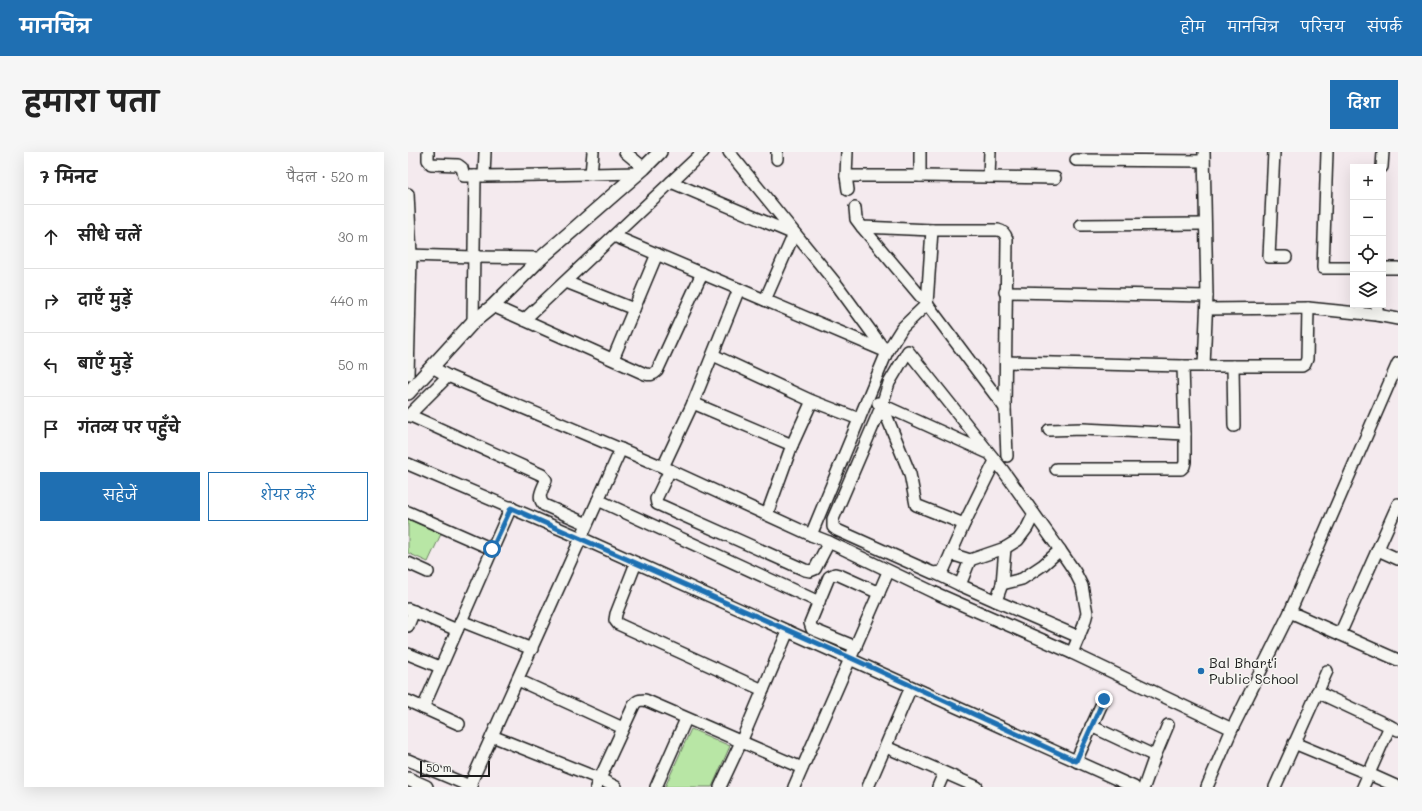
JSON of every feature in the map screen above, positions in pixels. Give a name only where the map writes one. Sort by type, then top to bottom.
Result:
[{"type":"street","points":[[428,152],[428,160],[431,164],[458,165],[462,168],[464,176],[591,174],[641,170]]},
{"type":"street","points":[[473,322],[474,257],[479,176],[485,152]]},
{"type":"street","points":[[591,174],[593,152]]},
{"type":"street","points":[[625,152],[641,170]]},
{"type":"street","points":[[408,393],[473,322],[493,306],[542,258],[660,152]]},
{"type":"street","points":[[524,320],[703,152]]},
{"type":"street","points":[[728,152],[837,285],[887,352]]},
{"type":"street","points":[[847,152],[846,176],[848,190]]},
{"type":"street","points":[[920,152],[920,176]]},
{"type":"street","points":[[989,177],[990,152]]},
{"type":"street","points":[[1274,152],[1270,257],[1286,257]]},
{"type":"street","points":[[1327,152],[1323,268],[1350,268]]},
{"type":"street","points":[[1382,164],[1383,152]]},
{"type":"street","points":[[1076,160],[1102,156],[1204,157],[1207,296],[1204,366]]},
{"type":"street","points":[[846,176],[1055,178]]},
{"type":"street","points":[[671,182],[794,234]]},
{"type":"street","points":[[408,194],[408,375]]},
{"type":"street","points":[[855,208],[856,219],[927,304],[1005,408]]},
{"type":"street","points":[[1081,224],[1205,224]]},
{"type":"street","points":[[862,227],[932,230],[998,230],[1002,231],[1007,238],[1005,408],[1008,456]]},
{"type":"street","points":[[811,535],[887,352],[902,328],[927,304],[932,230]]},
{"type":"street","points":[[765,300],[794,234]]},
{"type":"street","points":[[614,236],[887,352]]},
{"type":"street","points":[[612,359],[657,254]]},
{"type":"street","points":[[409,255],[542,258]]},
{"type":"street","points":[[1386,268],[1398,268]]},
{"type":"street","points":[[493,306],[646,374],[654,374],[657,371],[702,273]]},
{"type":"street","points":[[566,282],[634,309]]},
{"type":"street","points":[[739,289],[666,469],[656,499],[657,504],[805,570],[810,571],[815,569],[829,542]]},
{"type":"street","points":[[1006,292],[1207,296]]},
{"type":"street","points":[[1207,309],[1308,308],[1377,310],[1398,320]]},
{"type":"street","points":[[1006,362],[1183,366],[1302,366],[1305,364],[1307,359],[1308,308]]},
{"type":"street","points":[[1072,653],[1079,637],[1087,613],[1086,601],[1082,586],[1075,572],[1002,469],[908,352],[889,383],[882,405],[833,519],[833,527],[1079,637]]},
{"type":"street","points":[[713,355],[812,401],[859,419]]},
{"type":"street","points":[[1207,787],[1232,729],[1290,612],[1398,363]]},
{"type":"street","points":[[1056,469],[1181,469],[1185,462],[1183,366]]},
{"type":"street","points":[[1232,366],[1234,426]]},
{"type":"street","points":[[432,367],[448,376],[621,449],[829,542],[888,572],[1072,653],[1232,729]]},
{"type":"street","points":[[448,376],[409,415],[542,475],[546,480],[540,495],[540,502],[587,524]]},
{"type":"street","points":[[868,398],[992,457]]},
{"type":"street","points":[[767,514],[792,445],[812,401]]},
{"type":"street","points":[[693,403],[792,445]]},
{"type":"street","points":[[882,405],[910,474],[914,502],[916,505],[964,524]]},
{"type":"street","points":[[1049,430],[1083,429],[1185,434]]},
{"type":"street","points":[[408,760],[471,787],[492,736],[621,449]]},
{"type":"street","points":[[937,574],[944,569],[992,457]]},
{"type":"street","points":[[408,464],[581,538],[851,658],[911,687],[1134,787]]},
{"type":"street","points":[[598,500],[819,602]]},
{"type":"street","points":[[1340,634],[1398,504]]},
{"type":"street","points":[[423,708],[511,508]]},
{"type":"street","points":[[408,512],[492,549]]},
{"type":"street","points":[[951,554],[970,560],[1004,548],[1018,540],[1027,528],[1034,514]]},
{"type":"street","points":[[996,601],[1002,584],[1004,548]]},
{"type":"street","points":[[1002,584],[1022,579],[1043,565],[1060,550]]},
{"type":"street","points":[[1378,550],[1398,559]]},
{"type":"street","points":[[960,585],[970,560]]},
{"type":"street","points":[[408,563],[428,572]]},
{"type":"street","points":[[636,563],[616,614],[618,624],[763,690]]},
{"type":"street","points":[[794,787],[888,572]]},
{"type":"street","points":[[856,647],[812,629],[810,623],[829,577],[835,574],[879,593]]},
{"type":"street","points":[[408,626],[411,610],[532,649]]},
{"type":"street","points":[[1290,612],[1398,660]]},
{"type":"street","points":[[720,787],[741,742],[788,631]]},
{"type":"street","points":[[408,654],[440,667]]},
{"type":"street","points":[[1275,787],[1326,671]]},
{"type":"street","points":[[518,680],[623,728]]},
{"type":"street","points":[[868,787],[911,687]]},
{"type":"street","points":[[1317,692],[1394,728],[1363,787]]},
{"type":"street","points":[[1076,761],[1104,699]]},
{"type":"street","points":[[598,783],[635,702],[638,700],[645,700],[802,768]]},
{"type":"street","points":[[408,701],[459,724]]},
{"type":"street","points":[[656,787],[686,719]]},
{"type":"street","points":[[1144,787],[1168,725]]},
{"type":"street","points":[[1091,726],[1155,756]]},
{"type":"street","points":[[492,736],[598,783],[616,787]]},
{"type":"street","points":[[1294,743],[1398,787]]},
{"type":"street","points":[[886,747],[977,787]]},
{"type":"street","points":[[938,787],[944,773]]},
{"type":"street","points":[[408,779],[426,787]]},
{"type":"green space","points":[[408,519],[441,534],[428,562],[408,553]]},
{"type":"green space","points":[[691,729],[730,746],[712,787],[665,787]]},
{"type":"place","name":"Bal Bharti Public School","points":[[1201,671]]},
{"type":"route","points":[[492,549],[511,508],[851,658],[911,687],[1076,761],[1104,699]]}]
